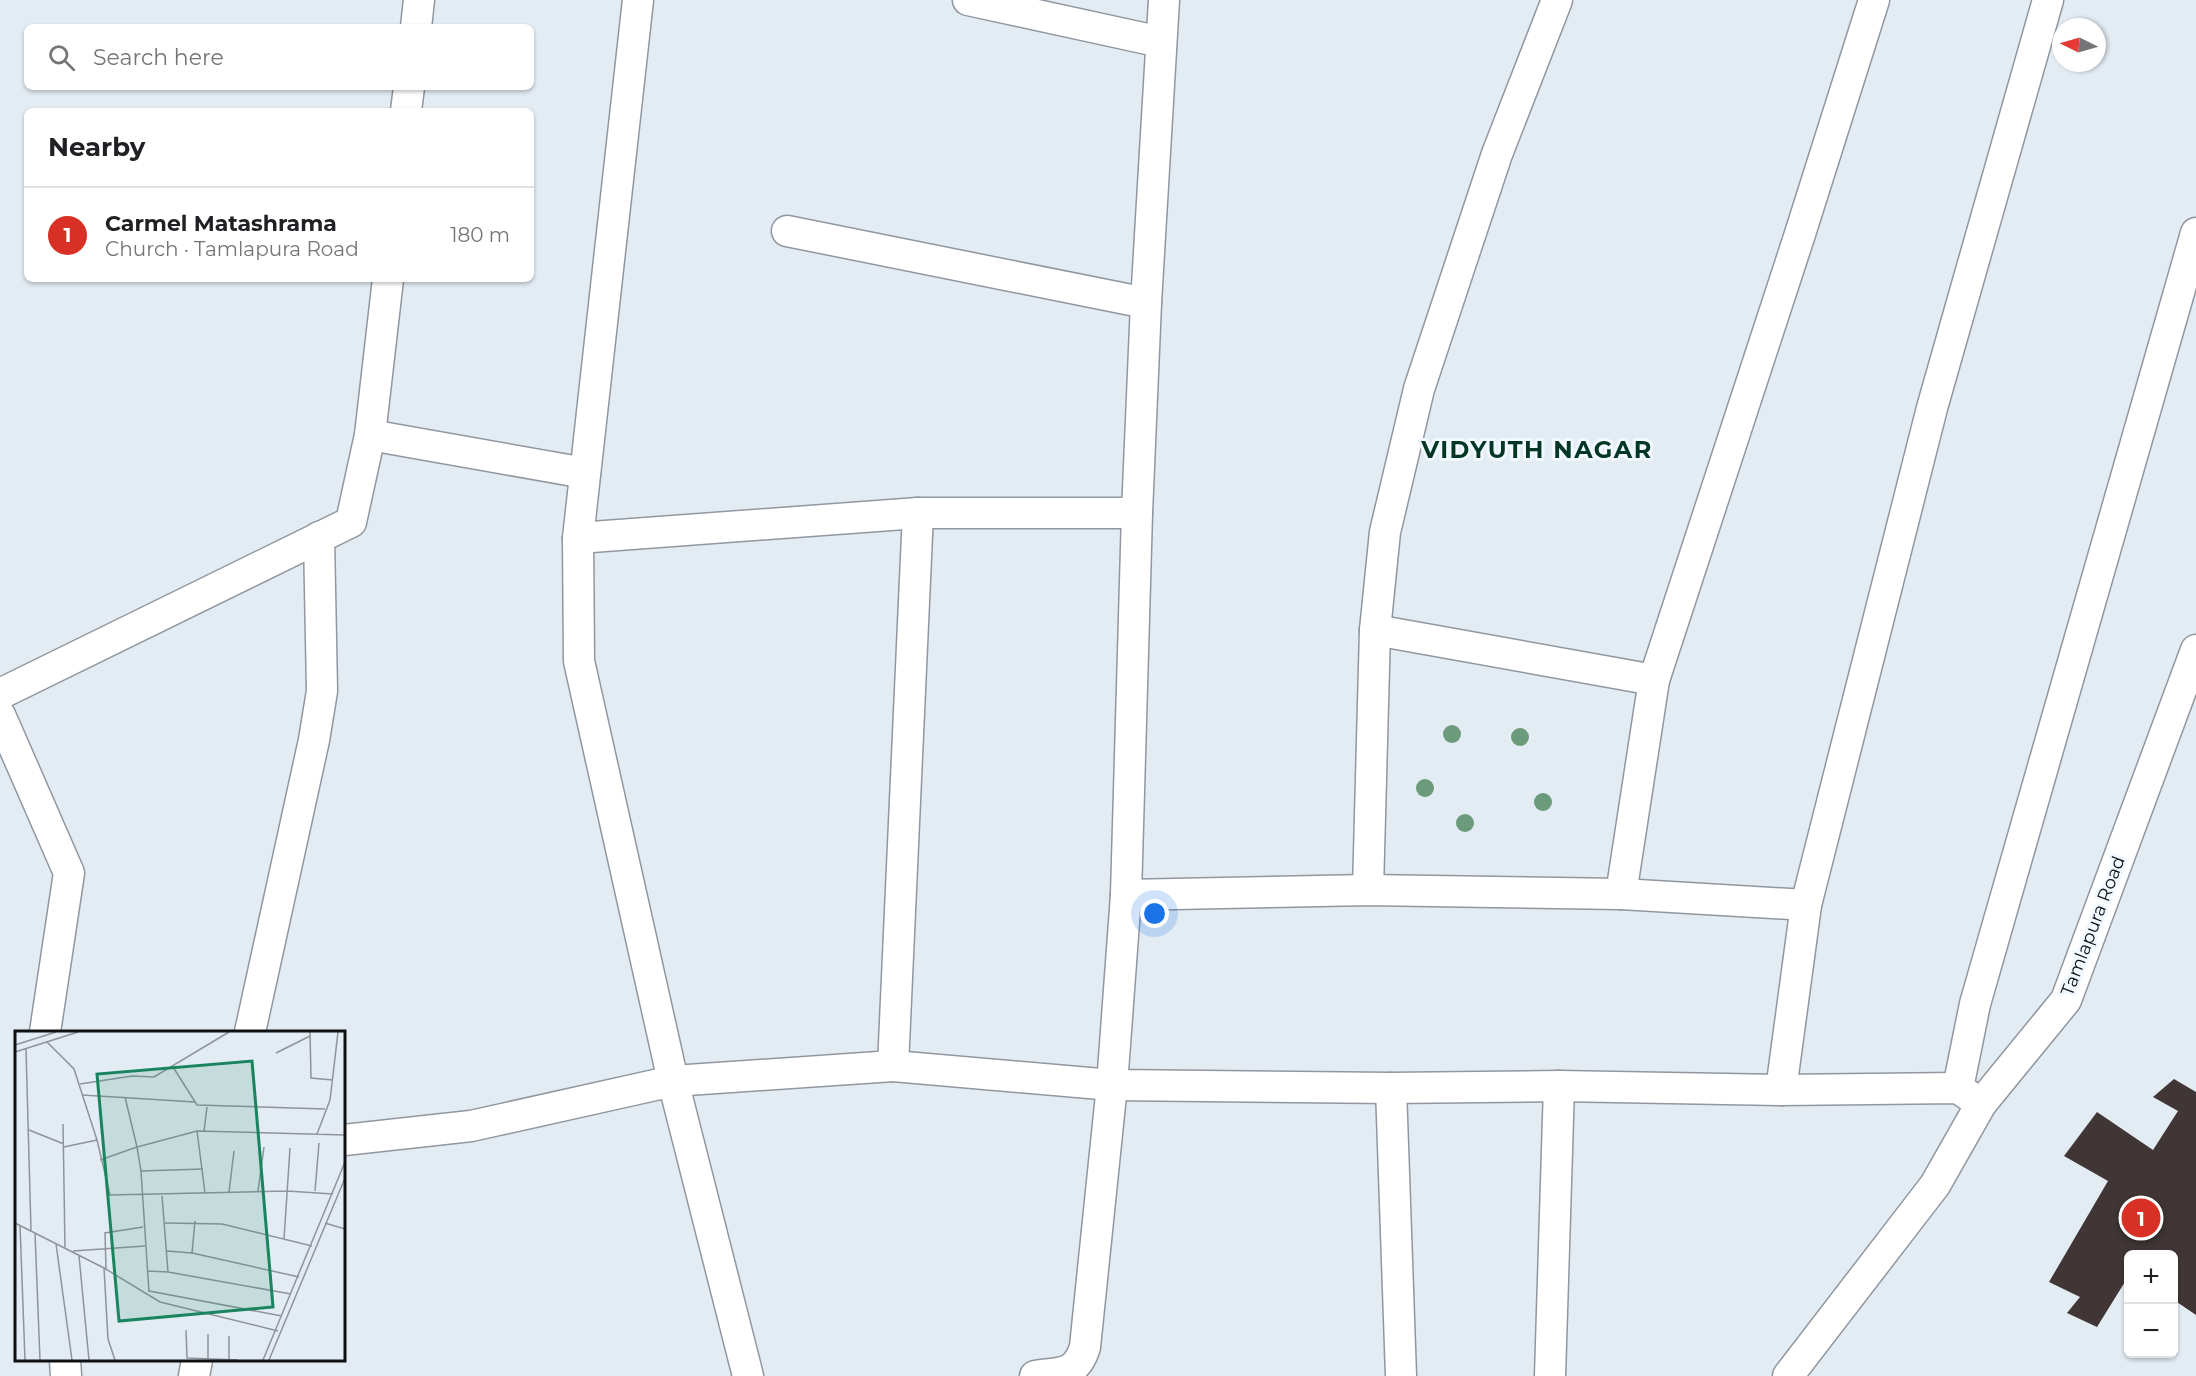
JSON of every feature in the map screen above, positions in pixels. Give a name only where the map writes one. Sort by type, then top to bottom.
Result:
[{"type":"street","points":[[416,24],[419,0]]},
{"type":"street","points":[[638,0],[578,538],[579,661],[673,1082],[748,1376]]},
{"type":"street","points":[[968,0],[1161,42]]},
{"type":"street","points":[[1035,1376],[1070,1370],[1080,1361],[1085,1347],[1112,1085],[1126,895],[1137,513],[1146,303],[1164,0]]},
{"type":"street","points":[[1368,890],[1375,630],[1385,532],[1419,389],[1497,154],[1557,0]]},
{"type":"street","points":[[1621,894],[1654,680],[1874,0]]},
{"type":"street","points":[[1781,1090],[1806,905],[1932,408],[2048,0]]},
{"type":"street","points":[[406,108],[409,90]]},
{"type":"street","points":[[787,231],[1146,303]]},
{"type":"street","points":[[345,1140],[471,1126],[673,1082],[893,1066],[1112,1085],[1391,1088],[1559,1086],[1970,1096],[1975,1004],[2196,233]]},
{"type":"street","points":[[0,694],[351,522],[370,435],[388,282]]},
{"type":"street","points":[[370,435],[585,473]]},
{"type":"street","points":[[578,538],[918,513],[1137,513]]},
{"type":"street","points":[[893,1066],[918,513]]},
{"type":"street","points":[[250,1031],[314,740],[322,691],[319,537]]},
{"type":"street","points":[[1375,630],[1654,680]]},
{"type":"street","name":"Tamlapura Road","points":[[1788,1376],[1935,1185],[1970,1096],[2066,1000],[2196,650]]},
{"type":"street","points":[[0,715],[69,873],[45,1031]]},
{"type":"street","points":[[1126,895],[1368,890],[1621,894],[1806,905]]},
{"type":"street","points":[[1550,1376],[1559,1086]]},
{"type":"street","points":[[1391,1088],[1401,1376]]},
{"type":"street","points":[[65,1361],[66,1376]]},
{"type":"street","points":[[194,1376],[196,1361]]},
{"type":"building","points":[[2174,1079],[2196,1092],[2196,1315],[2178,1303],[2178,1250],[2124,1250],[2124,1283],[2097,1327],[2067,1313],[2080,1297],[2049,1282],[2108,1181],[2064,1156],[2097,1112],[2153,1150],[2178,1111],[2153,1097]]},
{"type":"place","name":"Carmel Matashrama","points":[[2141,1218]]},
{"type":"district","name":"VIDYUTH NAGAR","points":[[1537,449]]}]
